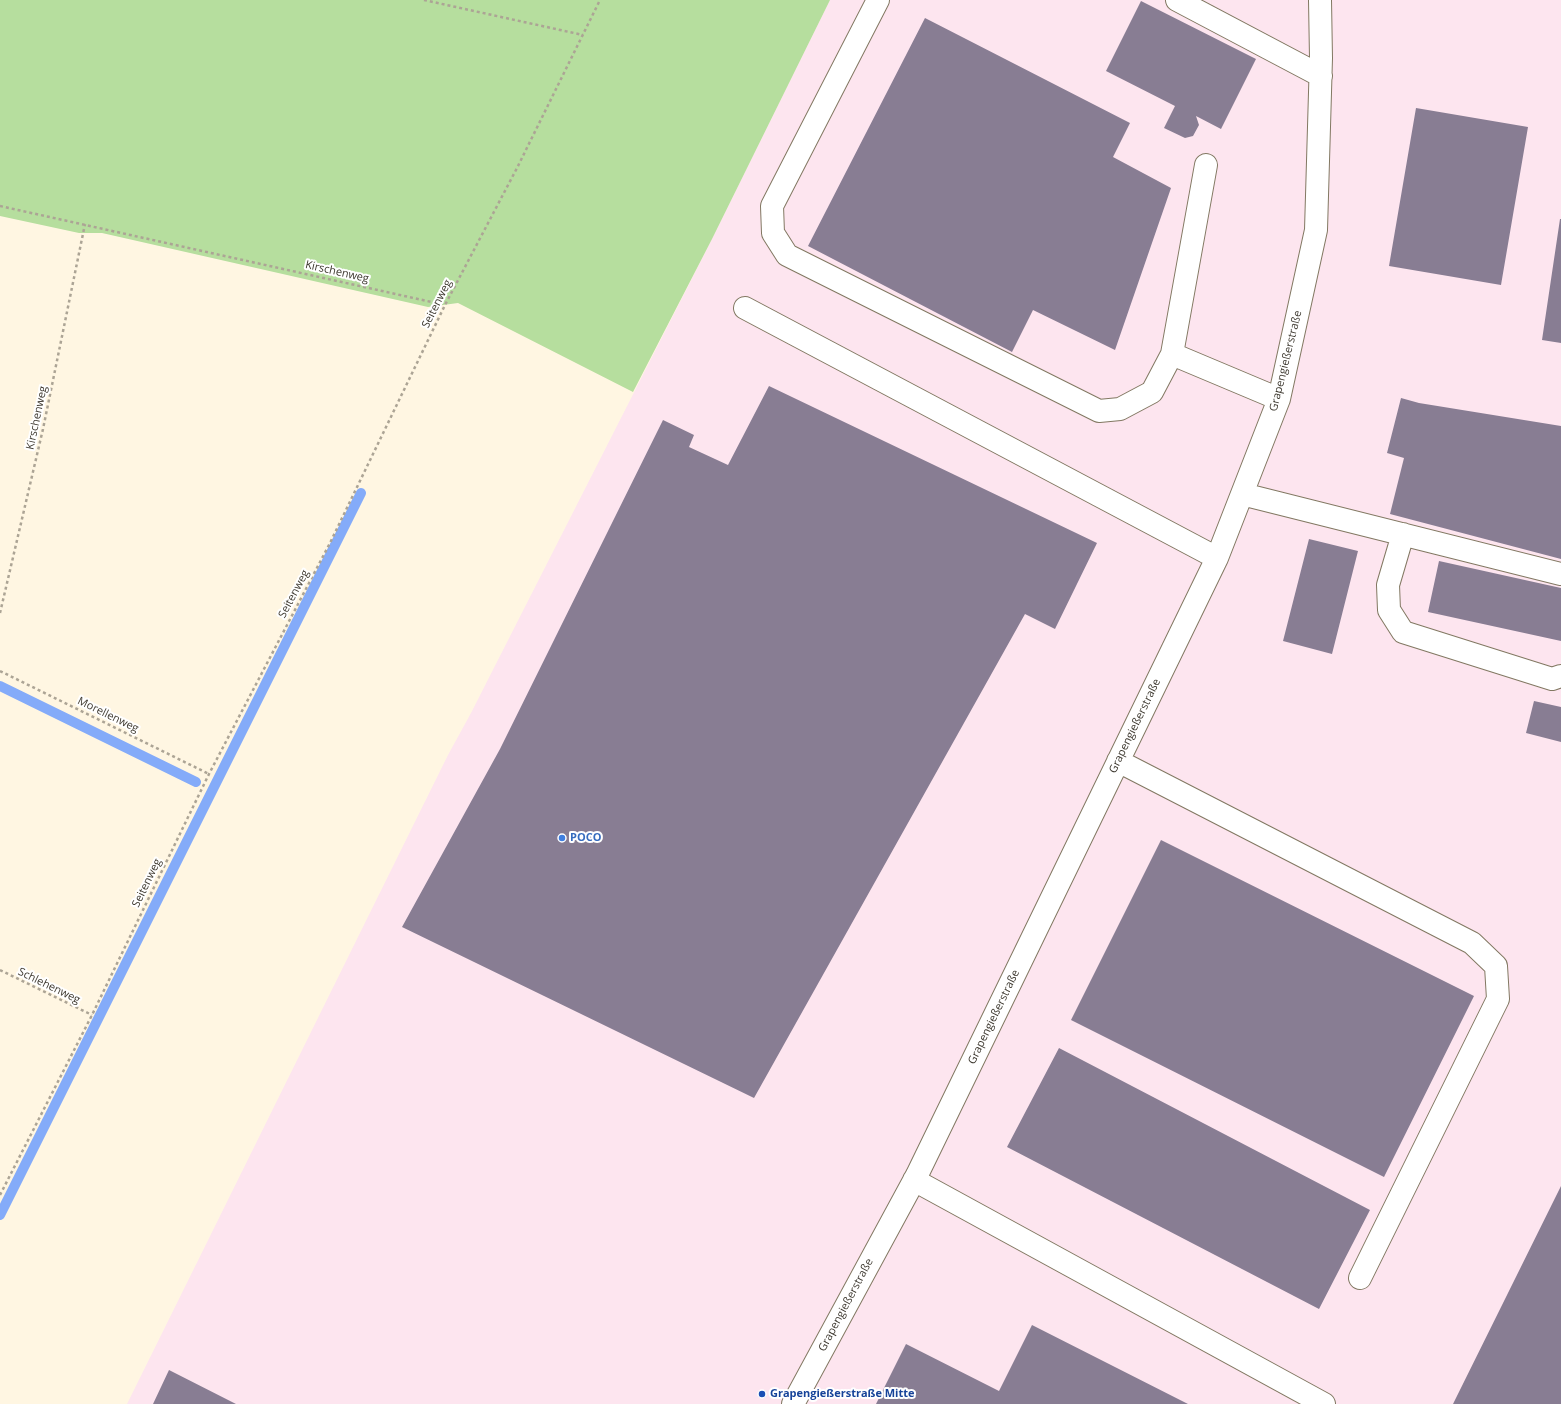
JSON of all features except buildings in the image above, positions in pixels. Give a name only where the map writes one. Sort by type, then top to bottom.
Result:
[{"type":"street","points":[[878,0],[772,206],[773,233],[787,255],[1099,411],[1120,409],[1152,392],[1172,354],[1206,165]]},
{"type":"street","points":[[1177,0],[1321,76]]},
{"type":"street","name":"Grapengießerstraße","points":[[793,1404],[914,1180],[1217,558],[1279,399],[1316,230],[1321,76],[1320,0]]},
{"type":"street","points":[[745,308],[1217,558]]},
{"type":"street","points":[[1172,354],[1279,399]]},
{"type":"street","points":[[1242,494],[1561,574]]},
{"type":"street","points":[[1403,534],[1388,585],[1389,610],[1403,632],[1552,678],[1561,676]]},
{"type":"street","points":[[1118,760],[1472,943],[1496,966],[1498,999],[1360,1278]]},
{"type":"street","points":[[914,1180],[1324,1404]]},
{"type":"path","points":[[424,0],[583,35]]},
{"type":"path","name":"Seitenweg","points":[[0,1195],[92,1015],[209,774],[330,543],[446,305],[517,168],[600,0]]},
{"type":"path","name":"Kirschenweg","points":[[0,206],[446,305]]},
{"type":"path","name":"Kirschenweg","points":[[0,613],[43,429],[85,224]]},
{"type":"path","name":"Morellenweg","points":[[0,671],[209,774]]},
{"type":"path","name":"Schlehenweg","points":[[0,970],[92,1015]]},
{"type":"shaded area","points":[[830,0],[1561,0],[1561,1404],[127,1404],[448,755],[471,713],[712,239]]},
{"type":"green space","points":[[0,0],[830,0],[712,239],[633,392],[458,303],[428,307],[102,233],[79,233],[0,216]]},
{"type":"waterway","points":[[0,1215],[361,493]]},
{"type":"waterway","points":[[0,686],[196,782]]},
{"type":"place","name":"POCO","points":[[562,838]]},
{"type":"place","name":"Grapengießerstraße Mitte","points":[[762,1394]]}]
